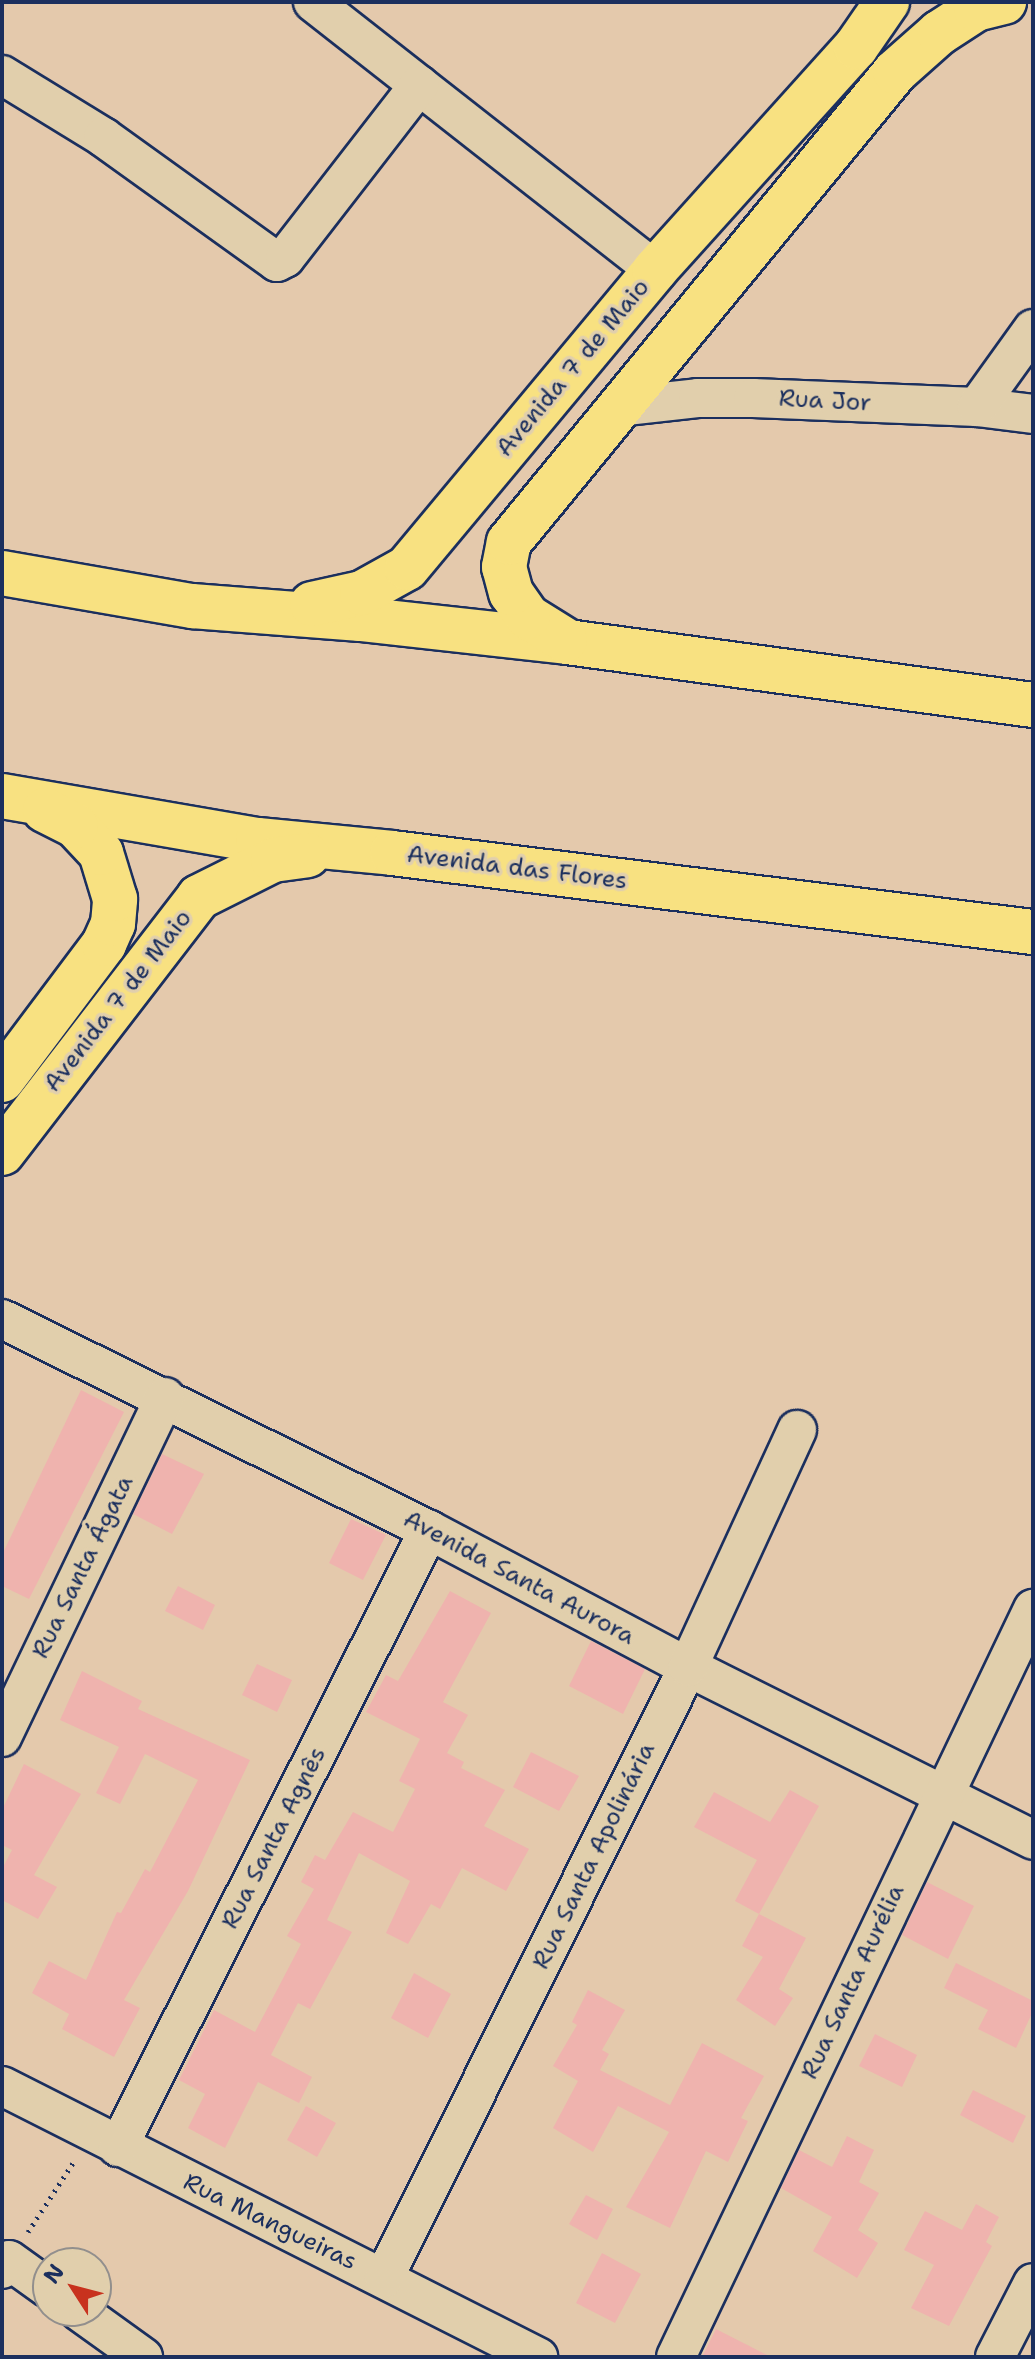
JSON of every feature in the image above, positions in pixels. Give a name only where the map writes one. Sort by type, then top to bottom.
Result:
[{"type":"main road","name":"Avenida 7 de Maio","points":[[192,606],[334,601],[362,593],[407,568],[655,270],[856,47],[887,2]]},
{"type":"main road","points":[[567,642],[528,617],[511,593],[504,567],[509,542],[895,72],[976,9],[1004,2]]},
{"type":"main road","points":[[2,573],[192,606],[360,619],[567,642],[1033,705]]},
{"type":"main road","name":"Avenida 7 de Maio","points":[[2,1080],[104,944],[113,924],[115,899],[110,875],[89,837],[76,826],[10,797]]},
{"type":"main road","name":"Avenida das Flores","points":[[10,797],[258,840],[392,853],[1033,932]]},
{"type":"main road","name":"Avenida 7 de Maio","points":[[2,1153],[199,897],[273,860],[317,853],[392,853]]},
{"type":"street","points":[[313,2],[655,270]]},
{"type":"street","points":[[2,75],[103,137],[277,262],[285,258],[419,85]]},
{"type":"street","points":[[977,407],[1033,329]]},
{"type":"street","name":"Rua Jor","points":[[617,407],[698,398],[977,407],[1033,414]]},
{"type":"street","name":"Avenida Santa Aurora","points":[[2,1319],[429,1530],[688,1667],[1033,1840]]},
{"type":"street","name":"Rua Santa Ágata","points":[[2,1737],[165,1397]]},
{"type":"street","name":"Rua Santa Apolinária","points":[[384,2278],[688,1667],[797,1430]]},
{"type":"street","name":"Rua Santa Agnês","points":[[106,2139],[429,1530]]},
{"type":"street","name":"Rua Santa Aurélia","points":[[676,2357],[942,1794],[1033,1609]]},
{"type":"street","name":"Rua Mangueiras","points":[[2,2086],[538,2357]]},
{"type":"street","points":[[6,2264],[32,2279]]},
{"type":"street","points":[[995,2357],[1033,2283]]},
{"type":"street","points":[[101,2327],[143,2357]]},
{"type":"path","points":[[6,2264],[106,2139]]},
{"type":"building","points":[[81,1390],[124,1412],[29,1599],[2,1586],[2,1555]]},
{"type":"building","points":[[162,1454],[204,1474],[172,1534],[133,1514]]},
{"type":"building","points":[[351,1519],[386,1535],[363,1580],[329,1563]]},
{"type":"building","points":[[178,1586],[215,1605],[203,1630],[165,1611]]},
{"type":"building","points":[[450,1591],[491,1613],[443,1702],[468,1715],[447,1753],[464,1762],[461,1768],[505,1790],[484,1826],[529,1849],[506,1891],[462,1868],[440,1909],[431,1904],[408,1944],[386,1933],[410,1881],[359,1853],[327,1920],[352,1932],[310,2009],[298,2003],[271,2055],[312,2077],[299,2103],[258,2082],[225,2148],[188,2128],[205,2094],[179,2080],[214,2010],[255,2032],[301,1944],[287,1936],[314,1889],[301,1882],[315,1855],[325,1860],[353,1812],[393,1832],[415,1789],[399,1781],[420,1739],[366,1712],[386,1675],[398,1681]]},
{"type":"building","points":[[591,1641],[645,1669],[623,1714],[569,1686]]},
{"type":"building","points":[[257,1664],[292,1680],[277,1712],[242,1695]]},
{"type":"building","points":[[82,1671],[142,1701],[138,1709],[250,1760],[188,1891],[124,2000],[140,2008],[114,2057],[62,2029],[69,2014],[32,1993],[49,1961],[86,1980],[117,1912],[121,1913],[145,1869],[150,1872],[198,1780],[145,1754],[120,1804],[96,1793],[119,1747],[60,1720]]},
{"type":"building","points":[[531,1752],[579,1776],[559,1811],[513,1787]]},
{"type":"building","points":[[24,1764],[81,1794],[34,1875],[57,1887],[38,1919],[2,1900],[2,1869],[12,1850],[2,1845],[2,1810]]},
{"type":"building","points":[[790,1790],[819,1806],[759,1914],[735,1901],[757,1860],[694,1827],[714,1792],[770,1822]]},
{"type":"building","points":[[927,1882],[974,1906],[948,1959],[902,1935]]},
{"type":"building","points":[[759,1914],[806,1938],[779,1989],[793,1998],[775,2026],[736,2000],[763,1957],[742,1946]]},
{"type":"building","points":[[956,1963],[1033,2001],[1033,2011],[1016,2048],[978,2029],[988,2010],[944,1988]]},
{"type":"building","points":[[414,1973],[451,1994],[428,2038],[391,2018]]},
{"type":"building","points":[[588,1990],[625,2010],[602,2050],[609,2054],[600,2070],[670,2105],[702,2043],[764,2076],[741,2118],[748,2121],[728,2162],[706,2151],[670,2228],[626,2207],[669,2132],[618,2106],[593,2152],[553,2128],[578,2081],[553,2066],[577,2025],[572,2022]]},
{"type":"building","points":[[875,2034],[917,2055],[902,2087],[859,2066]]},
{"type":"building","points":[[973,2090],[1026,2116],[1013,2143],[960,2115]]},
{"type":"building","points":[[306,2106],[336,2123],[317,2157],[287,2140]]},
{"type":"building","points":[[847,2136],[874,2150],[859,2182],[879,2193],[858,2230],[878,2243],[857,2278],[813,2251],[832,2217],[781,2188],[799,2150],[832,2167]]},
{"type":"building","points":[[586,2195],[613,2209],[597,2240],[569,2224]]},
{"type":"building","points":[[976,2204],[999,2217],[986,2242],[992,2246],[949,2326],[911,2308],[934,2265],[904,2250],[925,2211],[962,2230]]},
{"type":"building","points":[[602,2253],[641,2274],[615,2323],[576,2303]]},
{"type":"building","points":[[716,2329],[771,2357],[702,2357]]}]
